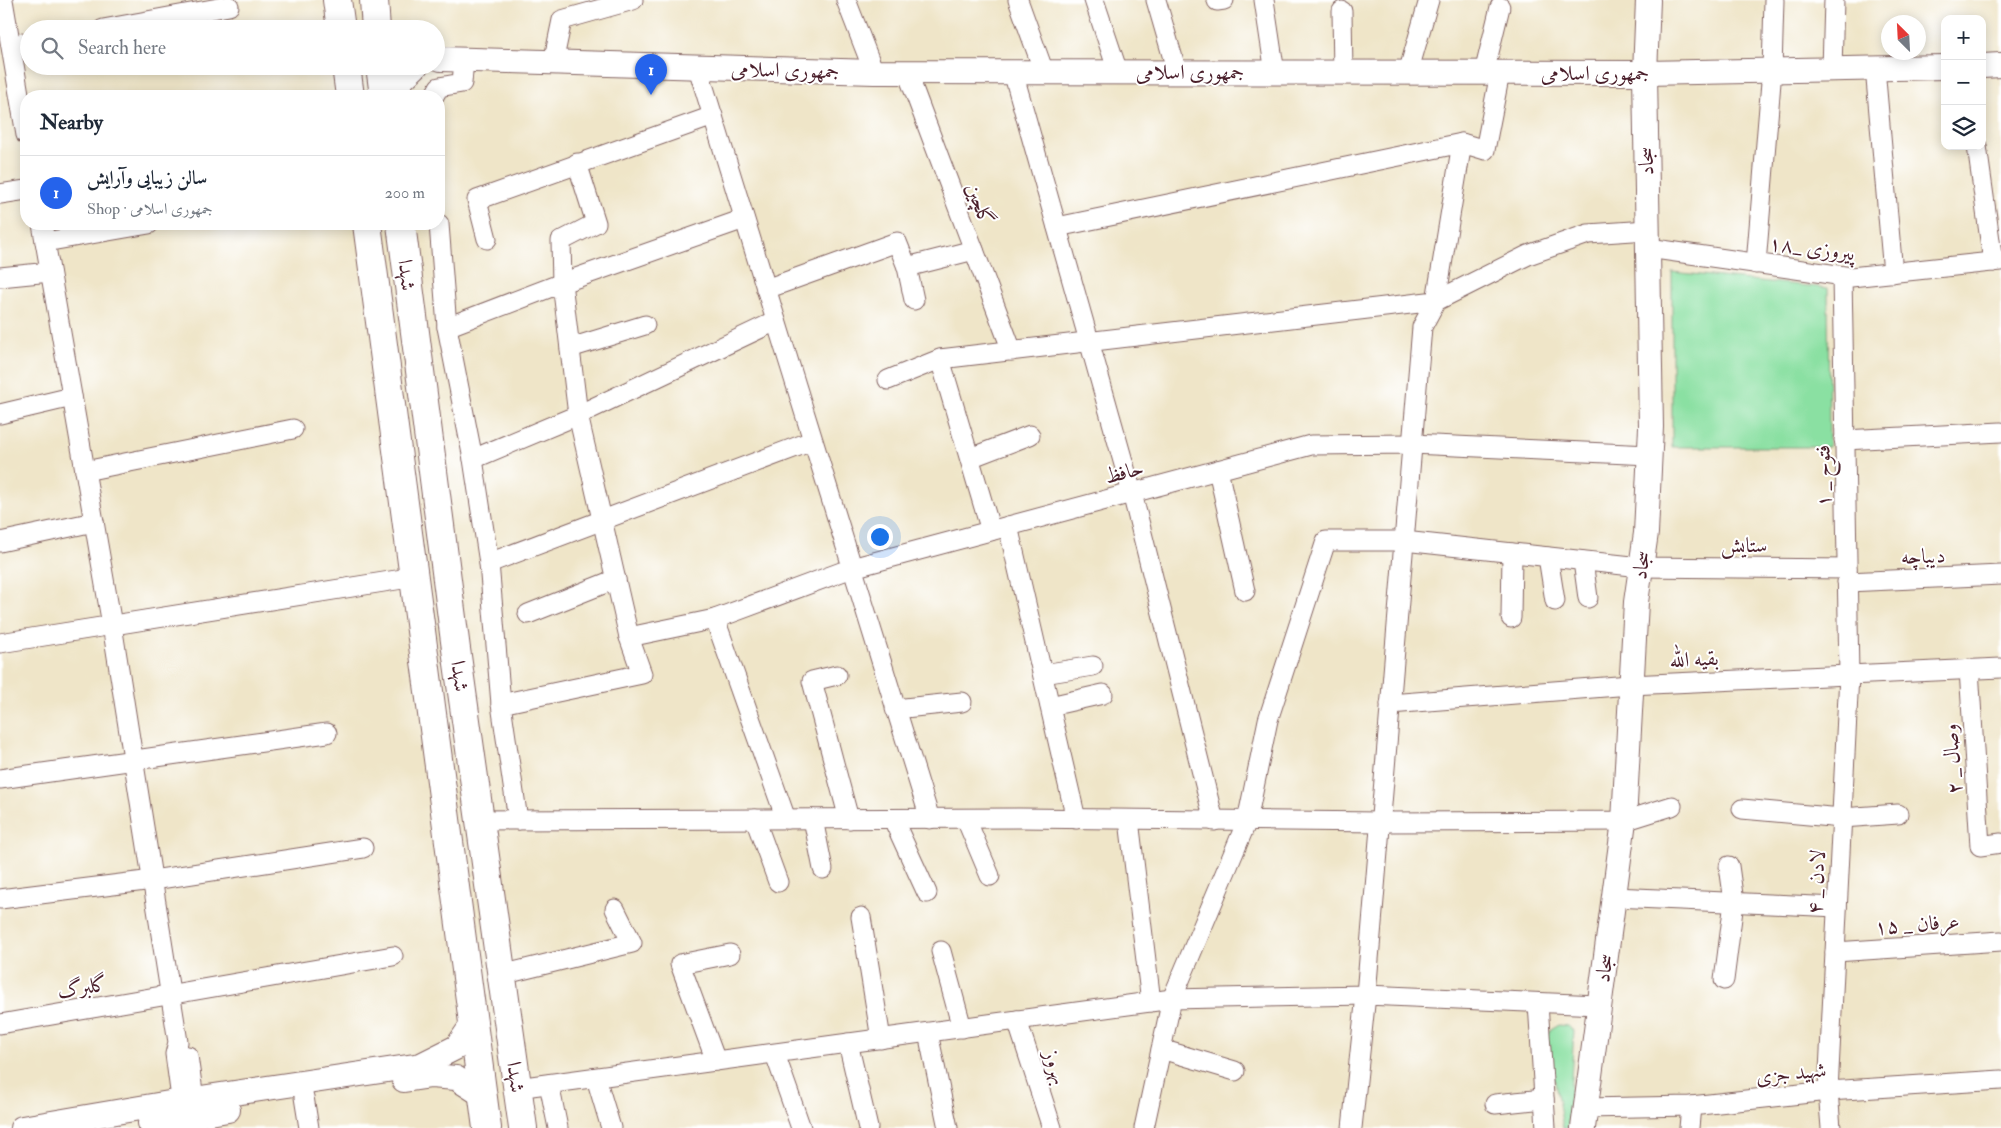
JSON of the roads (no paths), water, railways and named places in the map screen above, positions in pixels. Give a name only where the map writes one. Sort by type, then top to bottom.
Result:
[{"type":"main road","points":[[337,0],[339,20]]},
{"type":"main road","points":[[347,75],[349,90]]},
{"type":"main road","points":[[381,75],[383,90]]},
{"type":"main road","name":"شهدا","points":[[368,230],[487,1128]]},
{"type":"main road","name":"شهدا","points":[[402,230],[523,1128]]},
{"type":"main road","points":[[401,474],[433,469]]},
{"type":"street","points":[[3,0],[20,97]]},
{"type":"street","points":[[553,63],[562,20],[594,5],[633,0]]},
{"type":"street","points":[[846,0],[874,72]]},
{"type":"street","points":[[1018,0],[1044,72]]},
{"type":"street","points":[[1094,0],[1118,72]]},
{"type":"street","points":[[1156,0],[1178,72]]},
{"type":"street","points":[[1264,0],[1275,73]]},
{"type":"street","points":[[1408,73],[1429,0]]},
{"type":"street","name":"سجاد","points":[[1584,1118],[1624,821],[1636,602],[1646,533],[1652,428],[1645,73],[1648,0]]},
{"type":"street","points":[[1756,264],[1772,70],[1774,0]]},
{"type":"street","points":[[1832,69],[1834,0]]},
{"type":"street","points":[[152,20],[229,6]]},
{"type":"street","points":[[1057,227],[1462,143],[1485,150],[1500,7]]},
{"type":"street","points":[[1342,12],[1343,73]]},
{"type":"street","name":"جمهوری اسلامی","points":[[445,59],[874,72],[1645,73],[1941,67]]},
{"type":"street","points":[[437,90],[439,87],[462,83],[445,60]]},
{"type":"street","points":[[1986,66],[2001,65]]},
{"type":"street","points":[[698,68],[930,818]]},
{"type":"street","points":[[1875,68],[1893,273]]},
{"type":"street","name":"گلچین","points":[[907,72],[1012,351]]},
{"type":"street","points":[[1013,72],[1132,493],[1214,820]]},
{"type":"street","points":[[393,90],[407,75]]},
{"type":"street","points":[[487,238],[477,200],[712,116]]},
{"type":"street","points":[[1352,1128],[1366,995],[1422,327],[1436,301],[1462,143]]},
{"type":"street","points":[[1978,150],[1997,261]]},
{"type":"street","points":[[501,704],[642,674],[629,637],[578,415],[562,283],[561,241],[596,223],[577,163]]},
{"type":"street","points":[[0,194],[20,191]]},
{"type":"street","points":[[447,327],[562,283],[744,219]]},
{"type":"street","points":[[79,230],[44,233],[112,625],[178,1042],[186,1049],[189,1108]]},
{"type":"street","points":[[439,230],[447,327],[473,459],[489,563],[501,704],[518,820]]},
{"type":"street","name":"پیروزی _۱۸","points":[[888,380],[940,359],[1436,301],[1528,255],[1588,234],[1648,239],[1756,264],[1850,277],[1997,261]]},
{"type":"street","points":[[766,289],[898,242],[908,268],[914,300]]},
{"type":"street","points":[[908,268],[974,250]]},
{"type":"street","points":[[0,277],[50,272]]},
{"type":"street","name":"فتوح _ ۱","points":[[1842,276],[1849,675]]},
{"type":"street","points":[[473,459],[578,415],[776,321]]},
{"type":"street","points":[[570,348],[645,326]]},
{"type":"street","points":[[940,359],[970,458],[1000,528],[1043,674],[1076,819]]},
{"type":"street","points":[[0,414],[72,397]]},
{"type":"street","points":[[85,471],[293,429]]},
{"type":"street","points":[[1844,440],[2001,432]]},
{"type":"street","points":[[970,458],[1030,435]]},
{"type":"street","points":[[489,563],[812,441]]},
{"type":"street","name":"حافظ","points":[[629,637],[715,619],[852,568],[1311,445],[1412,444],[1650,455]]},
{"type":"street","points":[[1218,470],[1245,591]]},
{"type":"street","points":[[0,542],[94,522]]},
{"type":"street","name":"ستایش","points":[[1247,821],[1268,720],[1326,541],[1404,541],[1641,567],[1847,575]]},
{"type":"street","points":[[1511,618],[1512,553]]},
{"type":"street","points":[[1548,557],[1555,601]]},
{"type":"street","points":[[1583,560],[1588,598]]},
{"type":"street","name":"دیباچه","points":[[1847,575],[2001,575]]},
{"type":"street","points":[[0,643],[415,577]]},
{"type":"street","points":[[528,614],[616,579]]},
{"type":"street","points":[[715,619],[786,819]]},
{"type":"street","points":[[1043,674],[1093,666]]},
{"type":"street","name":"بقیه الله","points":[[1390,704],[1630,685],[2001,668]]},
{"type":"street","name":"وصال _ ۲","points":[[1969,669],[1980,846],[2001,843]]},
{"type":"street","points":[[837,675],[812,680],[848,819]]},
{"type":"street","name":"لادن _ ۴","points":[[1831,1128],[1828,1091],[1849,675]]},
{"type":"street","points":[[1050,706],[1103,694]]},
{"type":"street","points":[[895,709],[962,702]]},
{"type":"street","points":[[0,779],[326,733]]},
{"type":"street","points":[[480,820],[966,818],[1380,822],[1624,821],[1672,806]]},
{"type":"street","points":[[1742,809],[1842,818],[1898,814]]},
{"type":"street","points":[[966,818],[990,876]]},
{"type":"street","points":[[756,819],[778,882]]},
{"type":"street","points":[[813,819],[823,869]]},
{"type":"street","points":[[893,819],[927,893]]},
{"type":"street","points":[[1129,820],[1151,1002]]},
{"type":"street","points":[[1144,1128],[1172,999],[1247,821]]},
{"type":"street","points":[[0,899],[153,880],[363,848]]},
{"type":"street","points":[[1724,980],[1734,902],[1729,866]]},
{"type":"street","points":[[1614,897],[1837,907]]},
{"type":"street","points":[[501,975],[632,943],[616,909]]},
{"type":"street","points":[[861,917],[881,1039]]},
{"type":"street","name":"عرفان _ ۱۵","points":[[1835,952],[2001,941]]},
{"type":"street","points":[[941,951],[962,1028]]},
{"type":"street","points":[[716,1062],[680,964],[730,954]]},
{"type":"street","name":"گلبرگ","points":[[0,1024],[171,996],[393,956]]},
{"type":"street","points":[[517,1088],[1172,999],[1366,995],[1598,1005]]},
{"type":"street","points":[[1538,1003],[1546,1128]]},
{"type":"street","name":"بهروز","points":[[1017,1020],[1052,1128]]},
{"type":"street","points":[[315,1090],[421,1065],[457,1047],[472,1025]]},
{"type":"street","points":[[928,1033],[948,1128]]},
{"type":"street","points":[[848,1043],[868,1128]]},
{"type":"street","points":[[1161,1050],[1235,1071]]},
{"type":"street","points":[[775,1054],[801,1128]]},
{"type":"street","points":[[22,1128],[59,1125],[431,1076],[456,1078],[481,1094]]},
{"type":"street","points":[[596,1078],[611,1128]]},
{"type":"street","name":"شهید جزی","points":[[1584,1118],[1828,1091],[2001,1080]]},
{"type":"street","points":[[549,1084],[558,1128]]},
{"type":"street","points":[[309,1128],[315,1090]]},
{"type":"street","points":[[1495,1104],[1544,1099]]},
{"type":"street","points":[[1689,1128],[1691,1106]]},
{"type":"street","points":[[121,1128],[189,1108]]},
{"type":"place","name":"سالن زیبایی وآرایش","points":[[651,95]]}]
